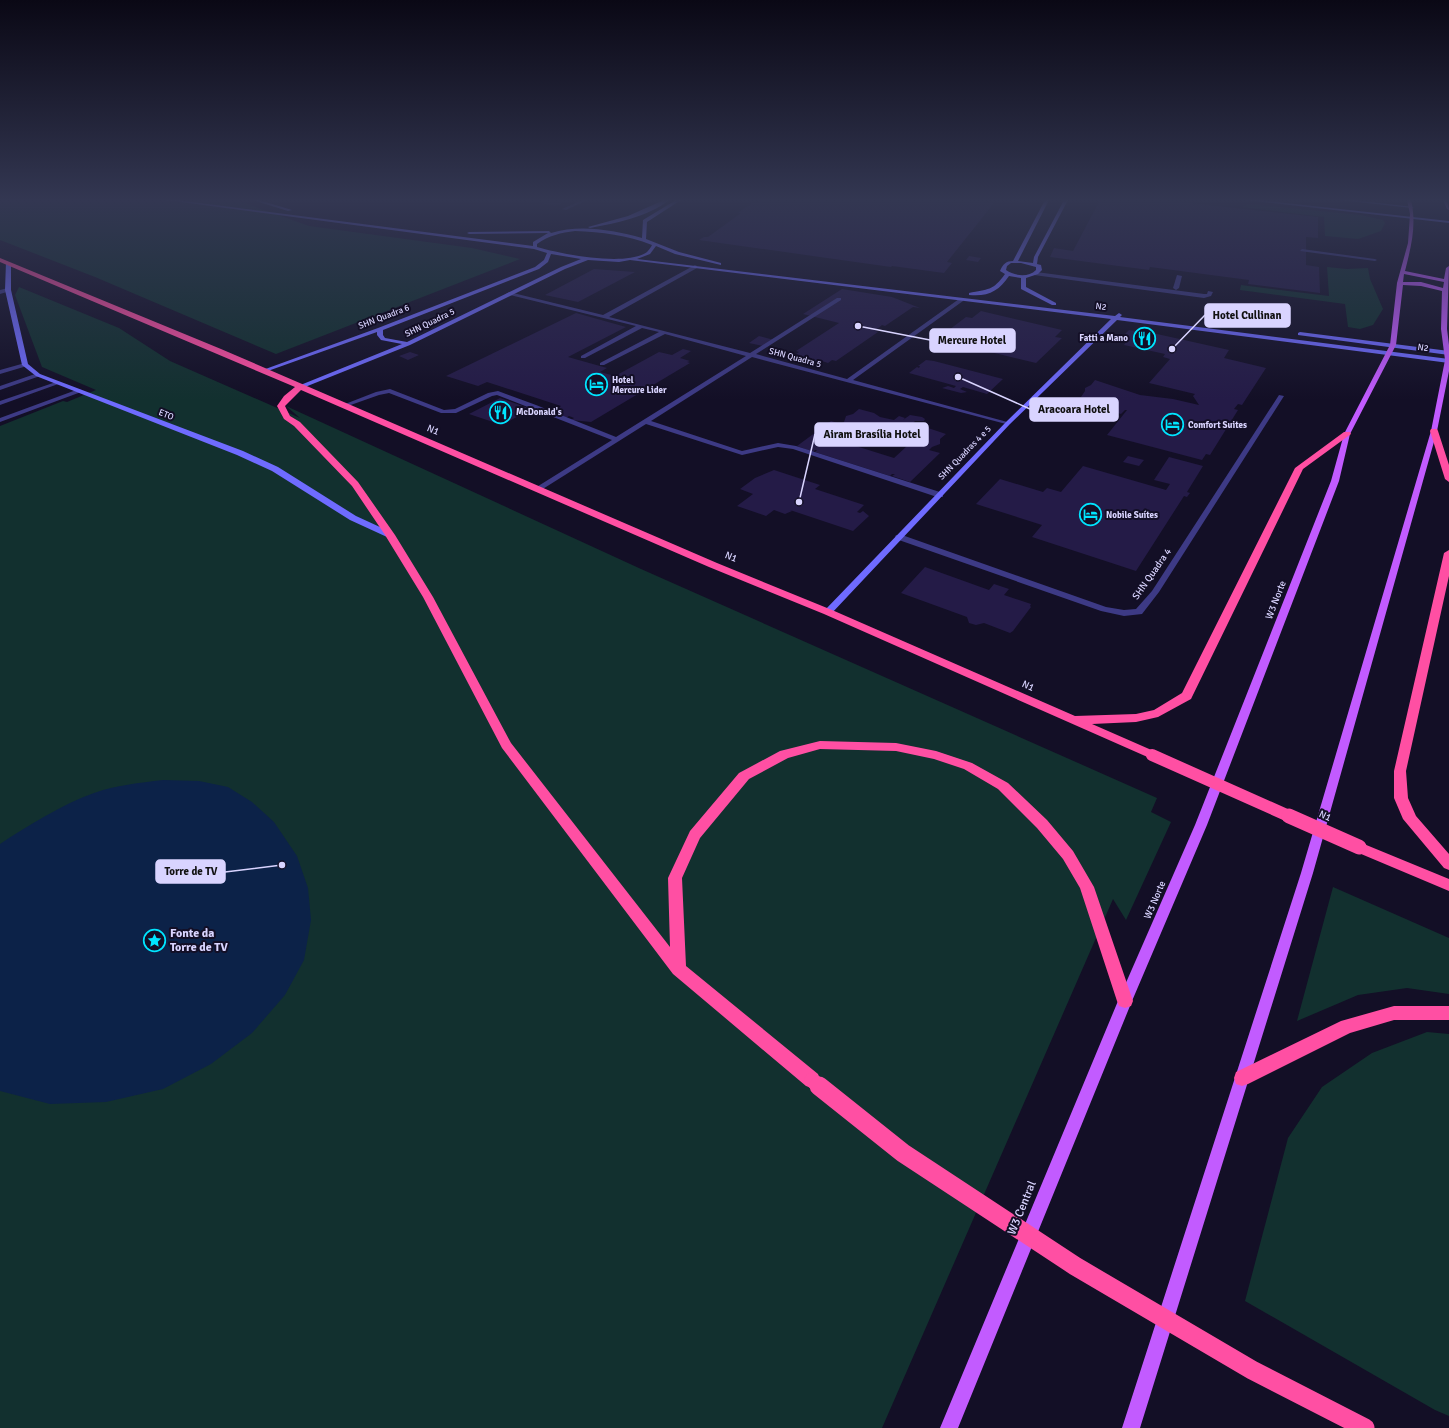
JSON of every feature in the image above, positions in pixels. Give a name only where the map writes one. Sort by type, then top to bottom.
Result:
[{"type":"highway","name":"N1","points":[[17,267],[263,370],[300,388],[713,565],[828,612],[1072,721],[1449,885]]},
{"type":"highway","points":[[300,388],[287,398],[281,406],[287,417],[297,424],[355,484],[390,535],[428,597],[506,745],[678,969],[903,1153],[1075,1266],[1252,1370],[1365,1428]]},
{"type":"highway","points":[[1434,431],[1449,479]]},
{"type":"highway","points":[[1072,721],[1136,718],[1158,713],[1187,696],[1299,468],[1347,434]]},
{"type":"highway","points":[[1449,553],[1400,771],[1401,798],[1410,819],[1449,864]]},
{"type":"highway","points":[[678,969],[675,878],[695,835],[744,776],[784,754],[820,745],[896,747],[936,754],[968,766],[1003,786],[1042,824],[1068,855],[1087,887],[1125,1001]]},
{"type":"highway","points":[[1242,1078],[1347,1026],[1394,1013],[1449,1013]]},
{"type":"main road","points":[[8,267],[8,290],[25,365]]},
{"type":"main road","name":"SHN Quadra 6","points":[[263,370],[380,329],[539,267]]},
{"type":"main road","name":"SHN Quadra 5","points":[[300,388],[408,344],[567,267]]},
{"type":"main road","name":"N2","points":[[692,267],[962,296],[1116,318],[1388,352],[1448,357]]},
{"type":"main road","points":[[1004,267],[1003,271],[1008,274],[1024,277],[1036,274],[1039,270],[1039,267]]},
{"type":"main road","name":"W3 Norte","points":[[1125,1001],[1204,818],[1335,481],[1347,434],[1388,352],[1393,345],[1400,283],[1403,267]]},
{"type":"main road","points":[[753,268],[941,291]]},
{"type":"main road","points":[[1131,1428],[1307,873],[1434,431],[1448,357],[1444,329],[1444,290],[1449,268]]},
{"type":"main road","points":[[1402,272],[1415,276],[1446,281]]},
{"type":"main road","points":[[971,294],[992,292],[998,289],[1008,274]]},
{"type":"main road","points":[[1024,277],[1023,288],[1054,304]]},
{"type":"main road","points":[[1400,283],[1421,284],[1444,290]]},
{"type":"main road","name":"N2","points":[[962,296],[971,294],[994,297]]},
{"type":"main road","name":"N2","points":[[1039,302],[1184,320]]},
{"type":"main road","name":"SHN Quadras 4 e 5","points":[[828,612],[1008,423],[1121,312]]},
{"type":"main road","points":[[380,329],[382,339],[408,344]]},
{"type":"main road","name":"N2","points":[[1292,333],[1393,345],[1448,357]]},
{"type":"main road","name":"ETO","points":[[25,365],[38,375],[240,453],[275,469],[353,518],[390,535]]},
{"type":"main road","name":"W3 Central","points":[[949,1428],[1125,1001]]},
{"type":"street","points":[[604,317],[695,267]]},
{"type":"street","points":[[1036,274],[1204,296],[1209,295],[1210,292]]},
{"type":"street","points":[[1176,288],[1179,276]]},
{"type":"street","points":[[0,292],[8,290]]},
{"type":"street","name":"SHN Quadra 5","points":[[509,294],[641,326],[1008,423]]},
{"type":"street","points":[[848,381],[962,296]]},
{"type":"street","points":[[538,490],[839,299]]},
{"type":"street","points":[[583,357],[641,326]]},
{"type":"street","points":[[602,364],[664,332]]},
{"type":"street","points":[[0,372],[25,365]]},
{"type":"street","points":[[0,388],[38,375]]},
{"type":"street","points":[[0,403],[58,383]]},
{"type":"street","points":[[0,420],[78,391]]},
{"type":"street","points":[[343,406],[378,393],[390,391],[443,412],[456,411],[490,394],[498,393],[617,440]]},
{"type":"street","name":"SHN Quadra 4","points":[[899,537],[1104,609],[1124,613],[1139,612],[1155,592],[1281,396]]},
{"type":"street","points":[[646,422],[742,452],[756,451],[778,445],[794,447],[940,495]]},
{"type":"green space","points":[[68,267],[500,267],[276,354]]},
{"type":"green space","points":[[1327,267],[1347,269],[1368,268],[1370,279],[1383,309],[1373,325],[1360,329],[1348,327],[1345,304],[1240,290],[1241,285],[1329,296]]},
{"type":"green space","points":[[19,287],[119,328],[170,361],[300,418],[286,406],[641,569],[1157,798],[1151,812],[1171,822],[1126,920],[1113,899],[882,1428],[0,1428],[0,426],[63,401],[67,402],[96,390],[42,367],[15,295]]},
{"type":"green space","points":[[1333,887],[1449,938],[1449,994],[1407,988],[1358,995],[1297,1021]]},
{"type":"green space","points":[[1427,1032],[1449,1034],[1449,1416],[1435,1410],[1245,1301],[1288,1138],[1322,1087],[1372,1053]]},
{"type":"water","name":"Fonte da Torre de TV","points":[[163,780],[199,781],[228,787],[252,802],[274,822],[297,856],[308,888],[311,920],[304,960],[285,995],[252,1033],[211,1064],[163,1089],[106,1102],[50,1104],[0,1091],[0,844],[57,809],[94,793],[119,786]]},
{"type":"building","points":[[897,267],[949,267],[944,273]]},
{"type":"building","points":[[1123,267],[1317,267],[1319,267],[1320,293],[1248,284],[1249,280],[1150,267],[1149,270]]},
{"type":"building","points":[[594,269],[635,272],[578,302],[545,295]]},
{"type":"building","points":[[842,289],[892,297],[920,308],[913,307],[885,326],[882,325],[875,331],[878,332],[836,361],[832,360],[828,363],[819,360],[816,363],[799,358],[802,356],[796,354],[799,352],[796,351],[839,323],[803,314]]},
{"type":"building","points":[[981,311],[1062,330],[1055,337],[1062,338],[1036,363],[937,339],[966,317],[972,318]]},
{"type":"building","points":[[576,313],[626,327],[568,357],[607,368],[600,372],[615,376],[659,352],[672,355],[683,349],[691,351],[680,358],[690,361],[687,362],[690,363],[591,422],[571,420],[574,418],[569,416],[566,418],[558,413],[560,411],[556,410],[561,406],[487,382],[478,386],[446,376]]},
{"type":"building","points":[[1129,330],[1139,330],[1229,350],[1224,358],[1266,368],[1242,405],[1238,404],[1234,409],[1238,410],[1210,455],[1206,454],[1202,460],[1107,435],[1127,410],[1121,414],[1114,412],[1110,415],[1103,414],[1100,411],[1109,403],[1081,397],[1085,391],[1085,388],[1091,385],[1095,380],[1140,395],[1173,399],[1199,405],[1193,396],[1195,394],[1149,383],[1170,359],[1163,357],[1165,354],[1124,345],[1126,342],[1119,340]]},
{"type":"building","points":[[759,336],[774,340],[763,346],[749,343]]},
{"type":"building","points":[[410,352],[419,355],[408,360],[399,356]]},
{"type":"building","points":[[926,360],[1003,379],[987,394],[963,387],[960,389],[967,392],[961,393],[942,388],[948,386],[954,388],[956,386],[909,373],[917,367],[919,368],[920,366],[918,366]]},
{"type":"building","name":"McDonald's","points":[[500,398],[531,409],[502,425],[469,414]]},
{"type":"building","points":[[859,409],[874,413],[880,417],[894,420],[899,416],[905,418],[903,420],[910,415],[922,417],[925,419],[924,421],[915,421],[913,423],[946,434],[940,439],[940,444],[929,450],[940,453],[910,482],[892,476],[895,474],[890,476],[815,452],[817,450],[813,452],[797,446],[831,421],[841,424],[844,422],[846,416],[853,414]],"holes":[[[857,431],[880,435],[907,446],[894,458],[843,442]]]},
{"type":"building","points":[[1128,456],[1144,460],[1139,466],[1123,462]]},
{"type":"building","name":"Nobile Suítes","points":[[1169,457],[1203,466],[1187,492],[1190,493],[1187,497],[1184,496],[1136,571],[1032,537],[1042,525],[976,504],[1000,479],[1043,492],[1047,488],[1061,492],[1083,466],[1166,490],[1170,484],[1154,480]]},
{"type":"building","points":[[774,470],[820,485],[815,489],[864,505],[857,512],[860,513],[863,511],[869,516],[853,531],[790,510],[792,511],[785,514],[774,510],[766,516],[737,506],[753,494],[740,489],[755,478]]},
{"type":"building","points":[[925,567],[989,590],[994,584],[1009,589],[1004,595],[1031,604],[1031,607],[1010,633],[984,623],[976,625],[969,623],[967,617],[901,593]]},
{"type":"place","name":"Mercure Hotel","points":[[858,326]]},
{"type":"place","name":"Fatti a Mano","points":[[1144,338]]},
{"type":"place","name":"Hotel Cullinan","points":[[1172,349]]},
{"type":"place","name":"Aracoara Hotel","points":[[958,377]]},
{"type":"place","name":"Hotel Mercure Lider","points":[[597,385]]},
{"type":"place","name":"McDonald's","points":[[500,412]]},
{"type":"place","name":"Comfort Suites","points":[[1172,425]]},
{"type":"place","name":"Airam Brasília Hotel","points":[[799,502]]},
{"type":"place","name":"Nobile Suítes","points":[[1090,515]]},
{"type":"place","name":"Torre de TV","points":[[282,865]]},
{"type":"place","name":"Fonte da Torre de TV","points":[[154,940]]}]
